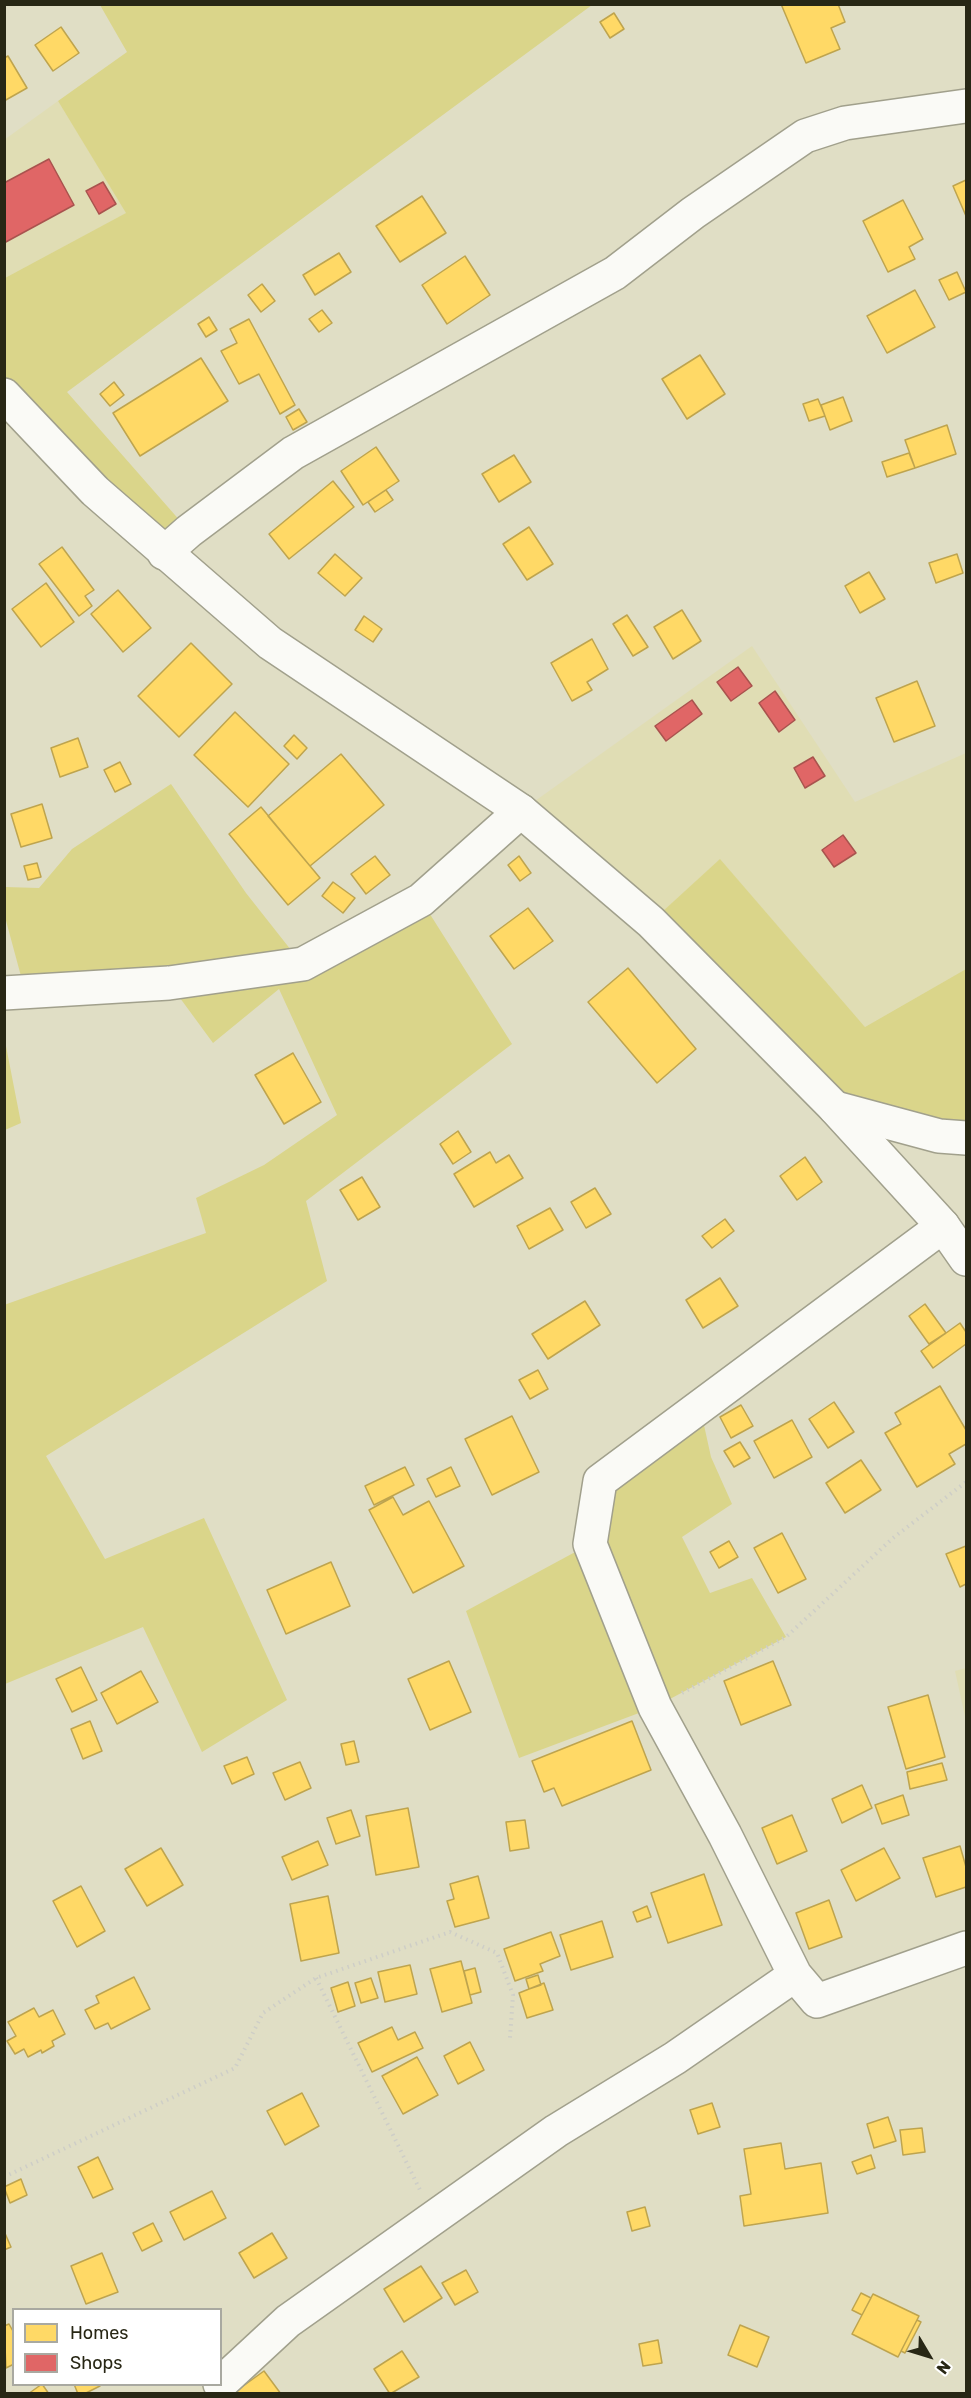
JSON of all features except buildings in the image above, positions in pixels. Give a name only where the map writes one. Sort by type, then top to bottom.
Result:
[{"type":"street","points":[[164,553],[189,531],[293,453],[615,273],[693,213],[805,136],[844,123],[966,106]]},
{"type":"street","points":[[4,395],[95,491],[270,643],[521,811],[651,922],[835,1108],[943,1226],[966,1258]]},
{"type":"street","points":[[4,993],[170,983],[303,964],[421,900],[521,811]]},
{"type":"street","points":[[835,1108],[939,1136],[966,1138]]},
{"type":"street","points":[[943,1226],[600,1481],[590,1544],[655,1707],[725,1835],[795,1975],[817,2001],[966,1948]]},
{"type":"street","points":[[222,2382],[288,2320],[556,2131],[675,2058],[795,1975]]},
{"type":"path","points":[[655,1707],[786,1637],[893,1538],[966,1482]]},
{"type":"path","points":[[4,2177],[235,2068],[263,2013],[316,1978],[450,1932],[498,1953],[513,1995],[510,2038]]},
{"type":"path","points":[[316,1978],[434,2218]]},
{"type":"shaded area","points":[[100,5],[592,5],[67,392],[189,531],[164,553],[5,395],[5,278],[126,213],[58,101],[127,52]]},
{"type":"shaded area","points":[[58,101],[127,213],[5,278],[4,140]]},
{"type":"shaded area","points":[[752,646],[855,802],[966,753],[966,969],[865,1027],[720,860],[651,922],[521,811]]},
{"type":"shaded area","points":[[171,784],[246,893],[302,964],[421,900],[512,1044],[306,1201],[327,1281],[46,1456],[105,1559],[204,1518],[287,1700],[202,1752],[143,1627],[5,1684],[4,1305],[206,1233],[196,1198],[264,1165],[337,1115],[279,989],[213,1043],[169,983],[25,991],[5,917],[5,887],[39,888],[72,849]]},
{"type":"shaded area","points":[[720,859],[865,1027],[966,969],[966,1138],[835,1108],[651,922]]},
{"type":"shaded area","points":[[5,1041],[21,1123],[4,1130]]},
{"type":"shaded area","points":[[700,1407],[711,1457],[732,1504],[682,1537],[710,1593],[752,1578],[786,1637],[655,1707],[519,1758],[466,1611],[590,1544],[600,1481]]},
{"type":"shaded area","points":[[966,1668],[966,1721],[955,1671]]}]
